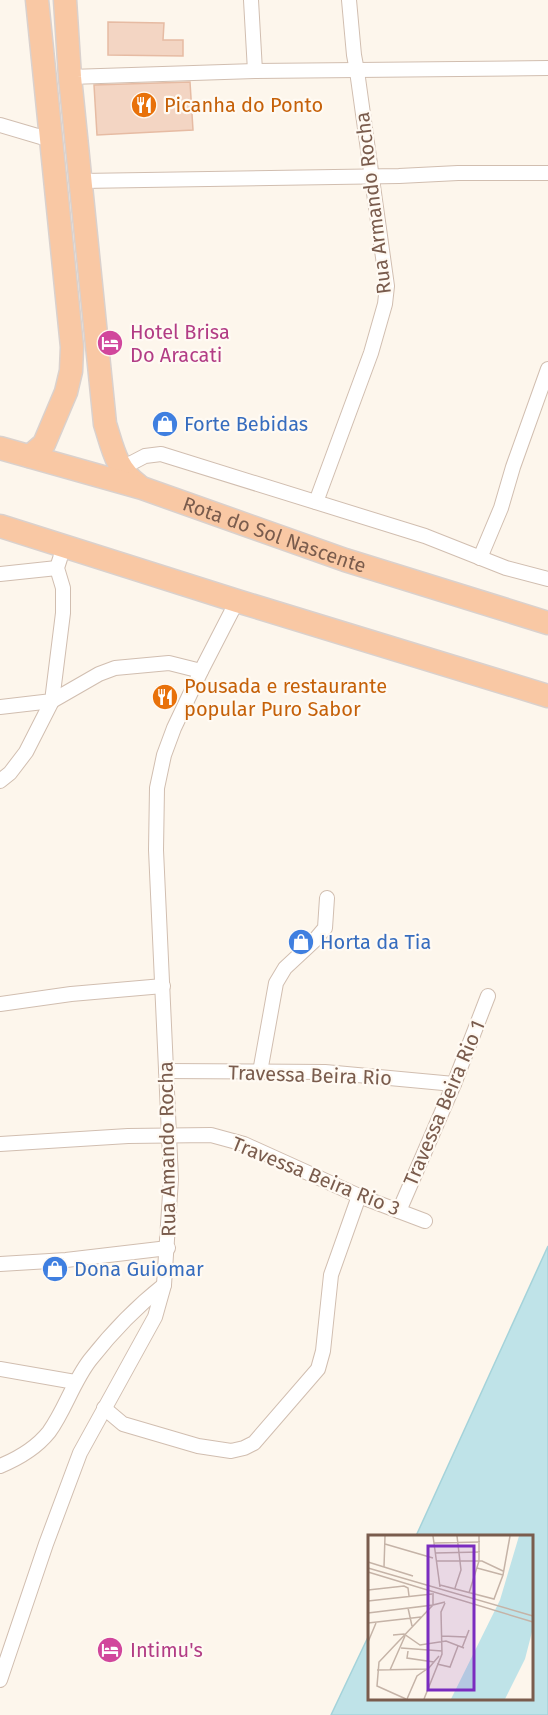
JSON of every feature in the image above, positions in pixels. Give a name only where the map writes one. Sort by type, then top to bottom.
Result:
[{"type":"highway","points":[[30,456],[44,444],[66,392],[71,371],[72,347],[37,0]]},
{"type":"highway","points":[[64,0],[105,424],[120,469],[126,477],[142,488]]},
{"type":"highway","name":"Rota do Sol Nascente","points":[[0,448],[142,488],[345,560],[548,623]]},
{"type":"highway","points":[[0,526],[548,696]]},
{"type":"street","points":[[251,0],[255,71]]},
{"type":"street","name":"Rua Armando Rocha","points":[[316,502],[370,353],[385,304],[387,286],[354,55],[349,0]]},
{"type":"street","points":[[70,77],[255,71],[548,68]]},
{"type":"street","points":[[0,125],[51,140]]},
{"type":"street","points":[[81,181],[548,173]]},
{"type":"street","points":[[480,558],[501,508],[548,369]]},
{"type":"street","points":[[120,469],[145,456],[161,454],[424,536],[506,568],[548,579]]},
{"type":"street","points":[[0,781],[26,752],[52,701],[63,613],[63,588],[57,568],[64,546]]},
{"type":"street","points":[[0,574],[57,568]]},
{"type":"street","name":"Rua Amando Rocha","points":[[0,1680],[46,1544],[80,1453],[155,1317],[164,1285],[171,1179],[156,850],[157,788],[164,755],[201,672],[237,601]]},
{"type":"street","points":[[0,707],[52,701],[99,674],[115,668],[169,663],[201,672]]},
{"type":"street","points":[[260,1072],[276,983],[285,968],[325,928],[327,898]]},
{"type":"street","points":[[0,1004],[80,993],[163,986]]},
{"type":"street","name":"Travessa Beira Rio 1","points":[[399,1210],[454,1084],[488,996]]},
{"type":"street","name":"Travessa Beira Rio","points":[[166,1071],[325,1072],[454,1084]]},
{"type":"street","name":"Travessa Beira Rio 3","points":[[0,1144],[128,1136],[211,1135],[244,1144],[358,1196],[424,1221]]},
{"type":"street","points":[[104,1408],[123,1424],[198,1446],[231,1451],[254,1443],[318,1369],[323,1351],[331,1275],[358,1196]]},
{"type":"street","points":[[0,1264],[66,1260],[168,1248]]},
{"type":"street","points":[[0,1466],[13,1461],[48,1432],[75,1382],[90,1361],[133,1311],[164,1285]]},
{"type":"street","points":[[0,1369],[75,1382]]},
{"type":"water","points":[[548,1246],[548,1715],[331,1715],[368,1637],[368,1700],[533,1700],[533,1535],[416,1535]]},
{"type":"building","points":[[108,22],[164,23],[163,40],[183,40],[183,56],[108,55]]},
{"type":"building","name":"Picanha do Ponto","points":[[190,82],[193,130],[97,135],[94,85]]},
{"type":"place","name":"Picanha do Ponto","points":[[144,105]]},
{"type":"place","name":"Hotel Brisa Do Aracati","points":[[110,343]]},
{"type":"place","name":"Forte Bebidas","points":[[165,424]]},
{"type":"place","name":"Pousada e restaurante popular Puro Sabor","points":[[165,697]]},
{"type":"place","name":"Horta da Tia","points":[[301,942]]},
{"type":"place","name":"Dona Guiomar","points":[[55,1269]]},
{"type":"place","name":"Intimu's","points":[[110,1650]]}]
